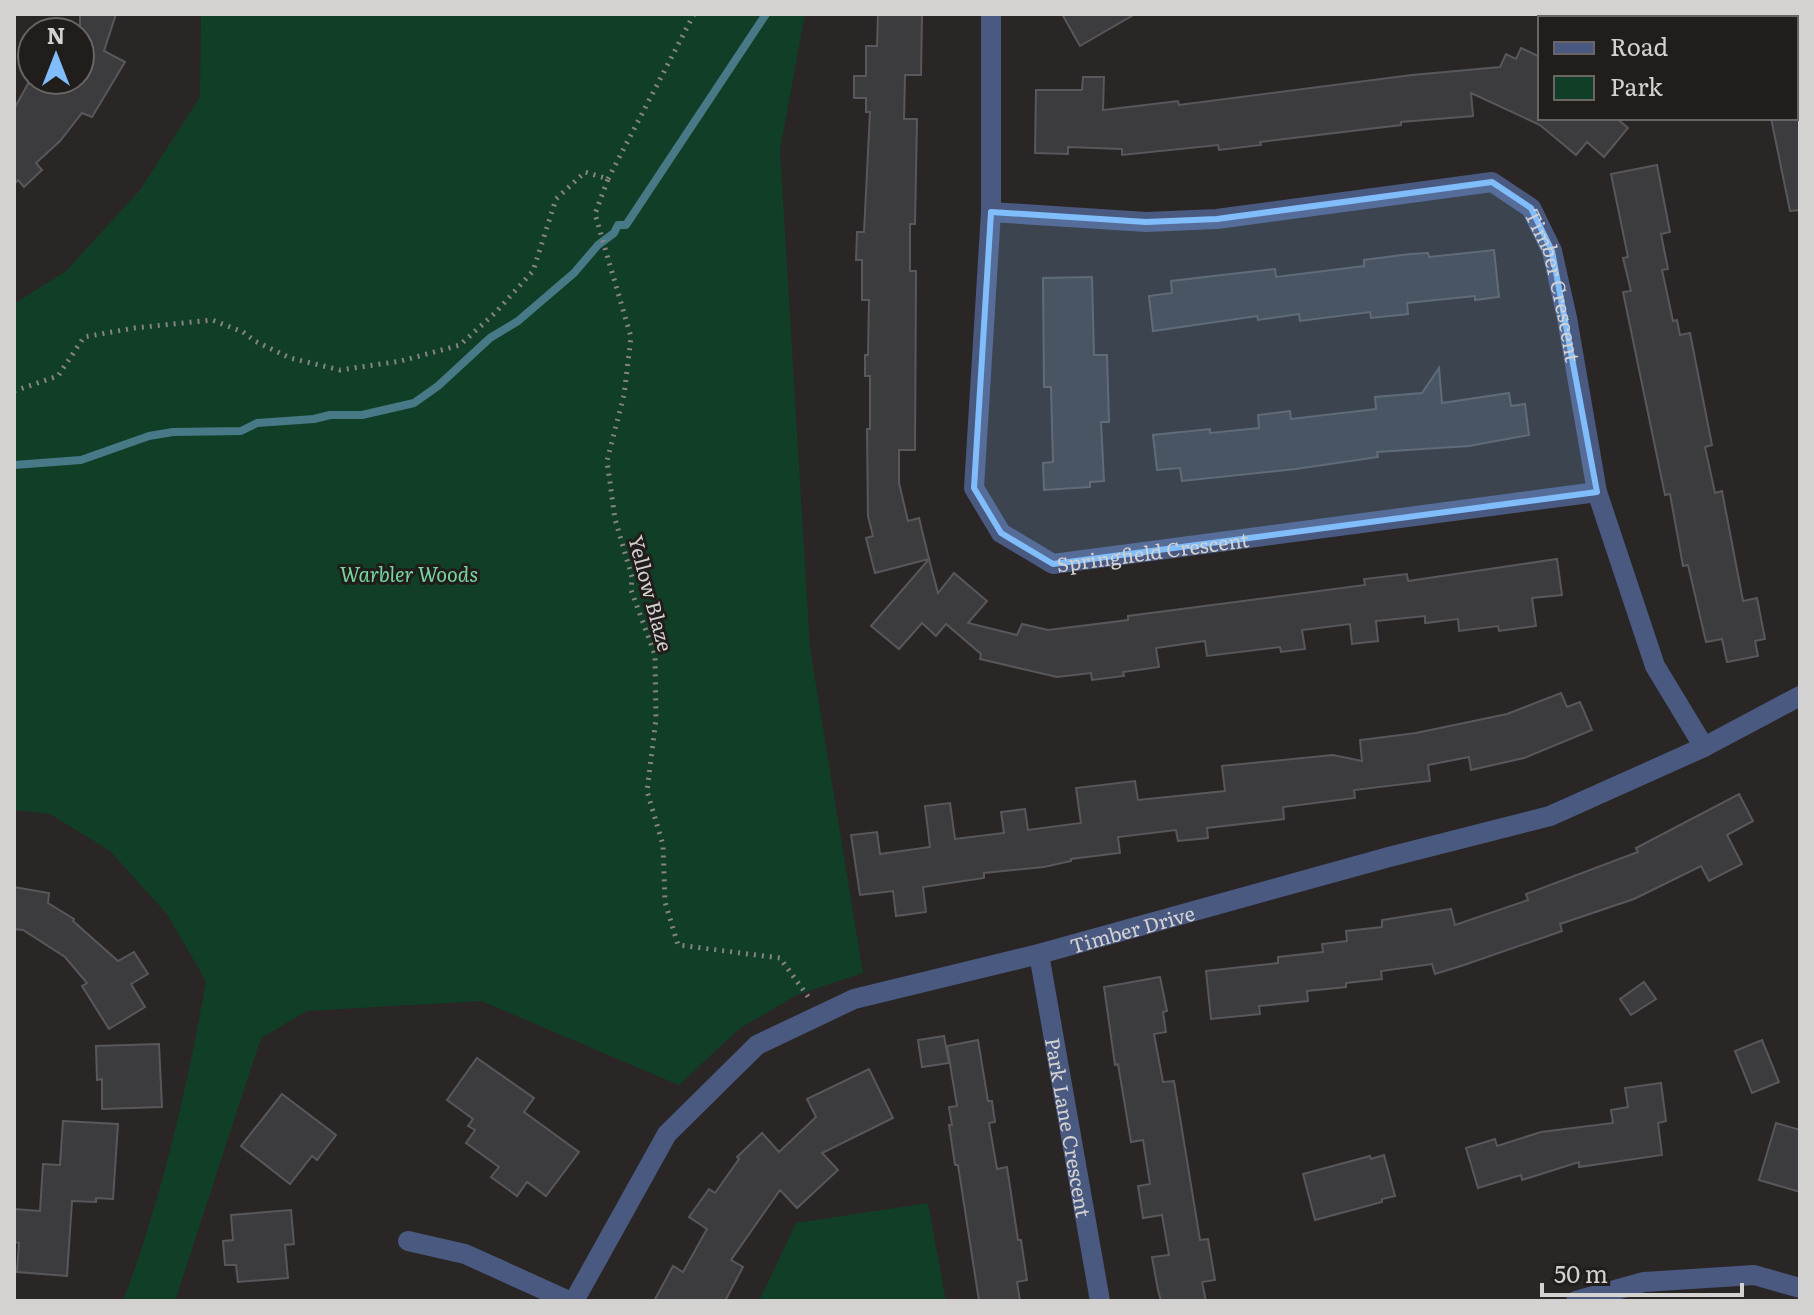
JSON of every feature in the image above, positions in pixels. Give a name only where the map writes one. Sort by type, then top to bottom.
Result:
[{"type":"street","name":"Springfield Crescent","points":[[991,14],[991,212],[974,488],[1001,533],[1053,564],[1597,492]]},
{"type":"street","name":"Timber Crescent","points":[[991,212],[1146,222],[1217,219],[1492,182],[1531,208],[1552,251],[1567,318],[1597,492],[1655,666],[1704,747]]},
{"type":"street","name":"Timber Drive","points":[[572,1301],[667,1134],[757,1045],[854,999],[1039,954],[1550,816],[1704,747],[1800,696]]},
{"type":"street","name":"Park Lane Crescent","points":[[1039,954],[1100,1301]]},
{"type":"street","points":[[408,1241],[465,1254],[572,1301]]},
{"type":"street","points":[[1576,1301],[1644,1282],[1754,1275],[1800,1288]]},
{"type":"path","name":"Yellow Blaze","points":[[694,14],[608,179],[595,214],[631,337],[624,395],[607,461],[615,519],[632,577],[631,590],[655,655],[656,719],[647,791],[663,845],[665,902],[678,945],[780,958],[822,1015]]},
{"type":"path","points":[[14,391],[58,376],[84,337],[134,328],[212,320],[243,332],[290,358],[340,370],[401,361],[460,345],[495,313],[533,271],[556,199],[585,172],[608,179]]},
{"type":"highlighted area","points":[[1492,182],[1531,208],[1552,251],[1597,492],[1053,564],[1001,533],[974,488],[991,212],[1146,222],[1217,219]]},
{"type":"green space","name":"Warbler Woods","points":[[201,14],[805,14],[780,150],[810,648],[863,973],[797,995],[739,1029],[679,1085],[481,1001],[307,1011],[261,1038],[175,1301],[123,1301],[150,1223],[172,1143],[206,981],[167,914],[110,851],[50,814],[14,810],[14,304],[66,271],[140,190],[200,97]]},
{"type":"green space","points":[[928,1203],[946,1301],[759,1301],[796,1223]]},
{"type":"building","points":[[116,14],[104,51],[125,62],[92,117],[82,113],[60,141],[36,163],[42,170],[24,187],[18,180],[14,184],[14,109],[21,96],[96,96],[96,16],[80,16]]},
{"type":"building","points":[[878,14],[922,14],[921,75],[905,75],[904,119],[917,119],[915,224],[910,224],[910,271],[916,271],[915,450],[899,450],[899,483],[908,521],[919,518],[929,559],[875,573],[866,538],[873,536],[868,516],[870,376],[865,376],[869,300],[862,300],[862,260],[856,260],[857,232],[864,232],[870,112],[866,112],[866,98],[854,98],[854,76],[866,76],[866,46],[877,46]]},
{"type":"building","points":[[1062,14],[1135,14],[1080,46]]},
{"type":"building","points":[[1521,48],[1538,56],[1538,120],[1618,120],[1628,128],[1604,157],[1587,142],[1576,155],[1540,125],[1471,93],[1473,116],[1401,122],[1401,125],[1219,150],[1218,145],[1122,155],[1122,149],[1068,147],[1068,154],[1035,153],[1036,90],[1082,90],[1083,77],[1104,77],[1103,110],[1178,101],[1179,105],[1412,75],[1500,67],[1506,54],[1516,59]]},
{"type":"building","points":[[1800,118],[1800,210],[1790,211],[1771,120]]},
{"type":"building","points":[[1657,165],[1670,232],[1661,234],[1668,269],[1662,270],[1673,321],[1677,320],[1680,335],[1690,333],[1712,445],[1705,447],[1715,493],[1722,491],[1743,601],[1757,598],[1765,639],[1755,641],[1758,656],[1727,662],[1722,639],[1706,642],[1688,565],[1683,566],[1670,494],[1665,495],[1623,292],[1631,291],[1623,258],[1628,257],[1611,174]]},
{"type":"building","points":[[1494,250],[1499,297],[1475,300],[1475,296],[1407,303],[1408,314],[1371,318],[1370,312],[1300,321],[1299,314],[1258,320],[1257,316],[1153,331],[1149,296],[1172,293],[1171,281],[1275,269],[1276,277],[1364,266],[1364,260],[1410,254],[1428,253],[1429,257]]},
{"type":"building","points":[[1092,277],[1094,355],[1107,355],[1109,422],[1101,422],[1104,481],[1090,482],[1090,487],[1044,490],[1043,463],[1053,462],[1051,387],[1044,387],[1043,278]]},
{"type":"building","points":[[1439,368],[1442,403],[1509,393],[1511,406],[1525,404],[1529,435],[1469,446],[1377,452],[1378,457],[1182,481],[1180,468],[1157,470],[1153,435],[1259,428],[1258,415],[1290,411],[1291,419],[1376,409],[1375,397],[1422,393]]},
{"type":"building","points":[[929,559],[938,593],[954,573],[987,601],[968,623],[1017,635],[1022,624],[1048,630],[1128,620],[1128,616],[1365,585],[1364,579],[1407,574],[1408,581],[1557,559],[1562,595],[1532,598],[1536,626],[1499,631],[1498,626],[1459,631],[1458,619],[1425,623],[1425,616],[1376,621],[1378,641],[1352,644],[1350,624],[1302,630],[1305,649],[1281,652],[1280,647],[1207,656],[1205,641],[1156,648],[1159,667],[1092,680],[1091,673],[1057,677],[980,659],[981,654],[946,624],[936,636],[922,623],[899,649],[871,626]]},
{"type":"building","points":[[1561,693],[1567,707],[1580,702],[1592,730],[1524,758],[1471,770],[1469,757],[1428,765],[1430,781],[1354,790],[1355,798],[1283,807],[1284,819],[1207,828],[1208,838],[1178,841],[1176,830],[1118,837],[1120,853],[1071,859],[1044,867],[984,873],[984,878],[923,887],[926,912],[896,916],[893,891],[860,895],[851,835],[877,832],[880,854],[930,847],[925,806],[950,803],[955,839],[1004,833],[1001,812],[1025,809],[1028,830],[1081,823],[1076,788],[1135,781],[1138,800],[1225,791],[1222,766],[1333,755],[1362,761],[1360,740],[1416,733],[1507,714]]},
{"type":"building","points":[[1739,794],[1753,821],[1727,835],[1742,864],[1709,881],[1701,866],[1634,899],[1560,924],[1562,931],[1464,965],[1435,974],[1432,964],[1381,971],[1382,979],[1307,991],[1308,1001],[1259,1006],[1260,1014],[1211,1019],[1206,971],[1278,963],[1278,957],[1323,952],[1322,944],[1347,941],[1346,931],[1382,927],[1382,920],[1451,909],[1455,925],[1528,900],[1526,894],[1638,852],[1636,848]]},
{"type":"building","points":[[14,887],[49,893],[48,903],[74,919],[118,961],[134,952],[148,974],[131,984],[145,1007],[109,1029],[82,986],[87,983],[65,957],[23,930],[14,929]]},
{"type":"building","points":[[1160,977],[1167,1011],[1163,1012],[1166,1032],[1154,1034],[1163,1082],[1174,1081],[1200,1240],[1208,1239],[1215,1280],[1202,1282],[1206,1301],[1161,1301],[1152,1257],[1169,1255],[1162,1215],[1143,1218],[1138,1186],[1150,1184],[1143,1140],[1131,1142],[1118,1064],[1115,1065],[1104,987]]},
{"type":"building","points":[[1644,982],[1656,999],[1631,1015],[1620,999]]},
{"type":"building","points":[[944,1036],[949,1063],[922,1067],[918,1040]]},
{"type":"building","points":[[978,1040],[988,1101],[992,1101],[995,1122],[989,1123],[997,1169],[1007,1167],[1018,1240],[1021,1240],[1027,1280],[1017,1282],[1020,1301],[979,1301],[958,1165],[955,1165],[949,1107],[957,1106],[947,1046]]},
{"type":"building","points":[[1762,1040],[1779,1082],[1752,1093],[1735,1051]]},
{"type":"building","points":[[159,1044],[162,1107],[102,1109],[102,1079],[97,1080],[96,1046]]},
{"type":"building","points":[[477,1058],[534,1098],[524,1112],[579,1152],[546,1196],[527,1182],[517,1196],[491,1177],[499,1167],[466,1143],[475,1130],[468,1126],[473,1119],[447,1100]]},
{"type":"building","points":[[869,1069],[893,1118],[822,1153],[838,1170],[797,1208],[780,1190],[731,1260],[743,1267],[725,1301],[654,1301],[673,1266],[683,1272],[707,1229],[689,1217],[709,1189],[715,1193],[739,1159],[737,1157],[762,1133],[779,1152],[816,1117],[807,1099]]},
{"type":"building","points":[[1661,1083],[1666,1121],[1658,1123],[1662,1155],[1579,1167],[1579,1162],[1522,1180],[1521,1175],[1478,1188],[1466,1148],[1495,1139],[1497,1146],[1541,1132],[1613,1123],[1611,1110],[1628,1107],[1625,1088]]},
{"type":"building","points":[[282,1094],[336,1135],[317,1160],[312,1156],[290,1184],[241,1146]]},
{"type":"building","points":[[63,1121],[118,1124],[113,1199],[72,1201],[67,1276],[17,1272],[19,1243],[14,1242],[14,1209],[40,1211],[43,1164],[60,1165]]},
{"type":"building","points":[[1776,1123],[1800,1130],[1800,1192],[1759,1180]]},
{"type":"building","points":[[1384,1155],[1395,1196],[1315,1220],[1303,1174]]},
{"type":"building","points":[[291,1210],[294,1244],[285,1245],[288,1278],[238,1282],[236,1265],[225,1265],[223,1241],[233,1240],[231,1215]]},
{"type":"waterway","points":[[14,465],[81,460],[149,436],[173,432],[241,431],[257,423],[330,415],[362,415],[414,403],[438,386],[490,338],[518,321],[574,273],[598,245],[614,233],[618,225],[626,225],[766,14]]}]
